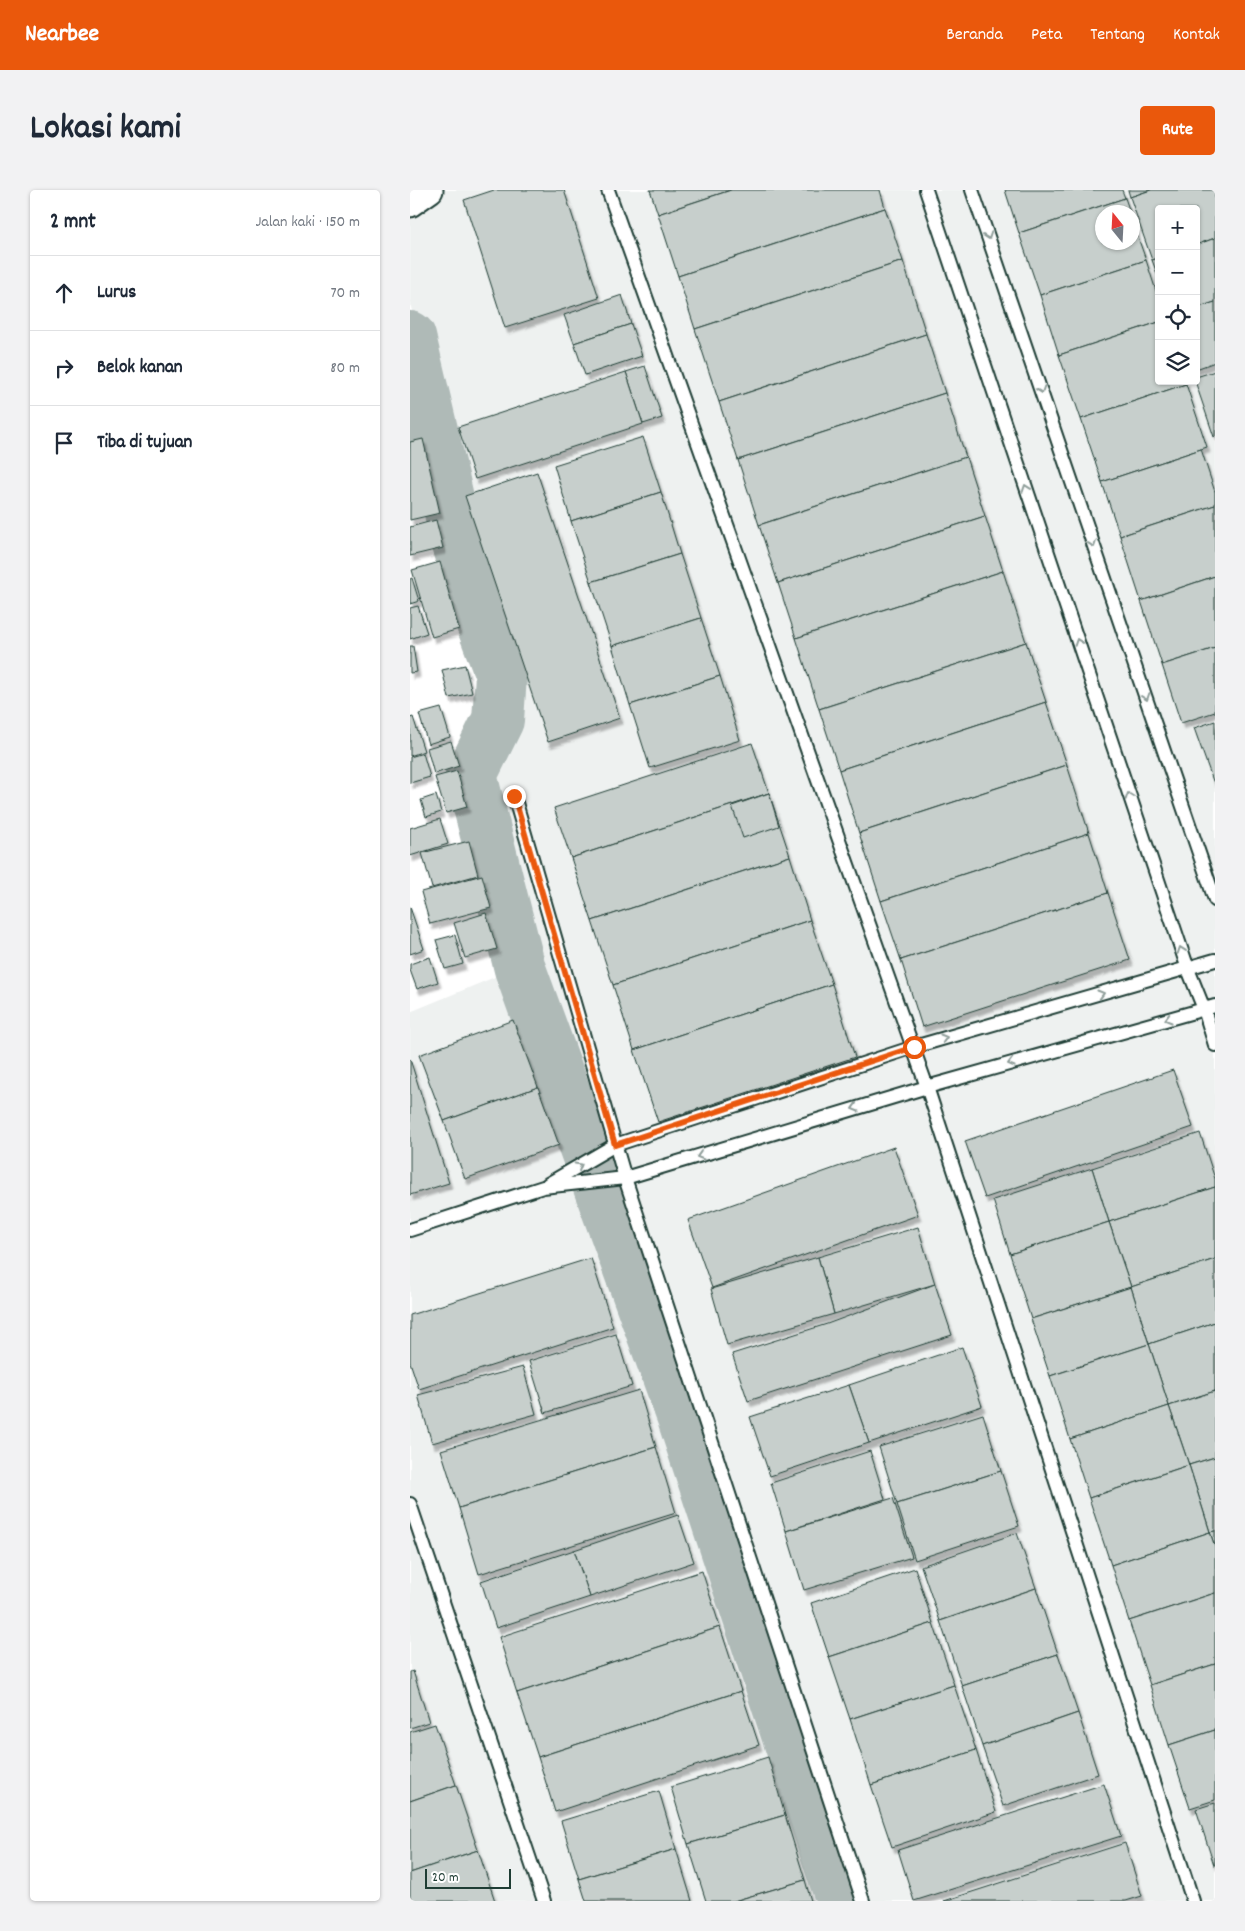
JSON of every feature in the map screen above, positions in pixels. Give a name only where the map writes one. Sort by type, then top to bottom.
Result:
[{"type":"street","points":[[410,204],[430,190]]},
{"type":"lane","points":[[608,190],[928,1086],[1192,1901]]},
{"type":"lane","points":[[926,190],[1188,969],[1210,1008],[1215,1045]]},
{"type":"lane","points":[[972,190],[1215,900]]},
{"type":"lane","points":[[514,796],[625,1178],[863,1901]]},
{"type":"lane","points":[[543,1187],[615,1145],[914,1047],[1215,960]]},
{"type":"lane","points":[[410,1230],[543,1187],[625,1178],[928,1086],[1210,1008]]},
{"type":"lane","points":[[410,1504],[544,1901]]},
{"type":"shaded area","points":[[410,190],[1215,190],[1215,1901],[410,1901],[410,1012],[512,970],[461,777],[511,692],[410,303]]},
{"type":"building","points":[[494,190],[564,190],[599,298],[505,328],[464,200]]},
{"type":"building","points":[[650,190],[731,190],[658,214]]},
{"type":"building","points":[[731,190],[880,190],[885,208],[678,276],[658,214]]},
{"type":"building","points":[[1005,190],[1122,190],[1125,198],[1104,205],[1095,205],[1095,208],[1019,233]]},
{"type":"building","points":[[1128,190],[1151,190],[1130,197]]},
{"type":"building","points":[[1151,190],[1215,190],[1215,238],[1200,244],[1200,205],[1155,205],[1155,259],[1152,260],[1140,226],[1140,205],[1133,205],[1130,197]]},
{"type":"building","points":[[1125,198],[1128,205],[1104,205]]},
{"type":"building","points":[[885,208],[903,261],[695,329],[678,276]]},
{"type":"building","points":[[1095,208],[1095,250],[1140,250],[1140,243],[1146,260],[1040,295],[1019,233]]},
{"type":"building","points":[[1215,238],[1215,302],[1200,307],[1200,250],[1200,244]]},
{"type":"building","points":[[1146,260],[1155,288],[1155,323],[1059,355],[1040,295]]},
{"type":"building","points":[[903,261],[926,334],[719,402],[695,329]]},
{"type":"building","points":[[622,295],[631,324],[574,343],[564,315]]},
{"type":"building","points":[[1215,302],[1215,362],[1200,368],[1200,340],[1200,307]]},
{"type":"building","points":[[1155,323],[1155,385],[1183,385],[1081,419],[1059,355]]},
{"type":"building","points":[[631,324],[642,356],[585,375],[574,343]]},
{"type":"building","points":[[926,334],[945,393],[738,460],[719,402]]},
{"type":"building","points":[[645,366],[662,418],[643,424],[626,372]]},
{"type":"building","points":[[1215,371],[1214,437],[1196,385],[1200,385],[1200,376]]},
{"type":"building","points":[[626,372],[643,424],[475,479],[458,427]]},
{"type":"building","points":[[1186,385],[1207,447],[1102,482],[1081,419]]},
{"type":"building","points":[[945,393],[966,457],[759,525],[738,460]]},
{"type":"building","points":[[643,437],[661,492],[571,521],[554,465]]},
{"type":"building","points":[[423,439],[440,513],[410,520],[410,442]]},
{"type":"building","points":[[1201,449],[1215,492],[1215,505],[1120,536],[1102,482]]},
{"type":"building","points":[[966,457],[985,516],[778,583],[759,525]]},
{"type":"building","points":[[537,472],[620,718],[548,742],[465,496]]},
{"type":"building","points":[[661,492],[680,554],[591,582],[571,521]]},
{"type":"building","points":[[1215,505],[1215,576],[1141,601],[1120,536]]},
{"type":"building","points":[[985,516],[1003,571],[796,638],[778,583]]},
{"type":"building","points":[[436,520],[443,548],[410,556],[410,527]]},
{"type":"building","points":[[680,554],[701,618],[612,646],[591,582]]},
{"type":"building","points":[[440,562],[459,629],[432,637],[412,570]]},
{"type":"building","points":[[1003,571],[1026,642],[819,709],[796,638]]},
{"type":"building","points":[[1215,576],[1215,648],[1162,665],[1141,601]]},
{"type":"building","points":[[412,578],[419,601],[410,604],[410,579]]},
{"type":"building","points":[[418,606],[427,633],[410,639],[410,608]]},
{"type":"building","points":[[701,618],[720,676],[630,705],[612,646]]},
{"type":"building","points":[[1026,642],[1046,702],[839,770],[819,709]]},
{"type":"building","points":[[410,646],[413,646],[417,672],[410,673]]},
{"type":"building","points":[[1215,648],[1215,712],[1181,723],[1162,665]]},
{"type":"building","points":[[465,665],[472,693],[449,698],[442,670]]},
{"type":"building","points":[[720,676],[740,740],[650,768],[630,705]]},
{"type":"building","points":[[1046,702],[1067,765],[859,833],[839,770]]},
{"type":"building","points":[[441,708],[450,737],[428,744],[419,714]]},
{"type":"building","points":[[413,717],[424,751],[410,756],[410,718]]},
{"type":"building","points":[[1215,721],[1215,780],[1213,781],[1194,728]]},
{"type":"building","points":[[451,741],[459,766],[434,774],[427,748]]},
{"type":"building","points":[[752,743],[769,793],[571,858],[554,808]]},
{"type":"building","points":[[423,753],[430,777],[410,783],[410,757]]},
{"type":"building","points":[[1067,765],[1089,833],[881,901],[859,833]]},
{"type":"building","points":[[457,771],[467,807],[446,813],[435,777]]},
{"type":"building","points":[[769,793],[790,856],[592,921],[571,858]]},
{"type":"building","points":[[769,793],[779,826],[743,838],[732,806]]},
{"type":"building","points":[[436,795],[441,812],[426,817],[421,800]]},
{"type":"building","points":[[440,819],[448,844],[410,856],[410,828]]},
{"type":"building","points":[[1089,833],[1108,893],[901,960],[881,901]]},
{"type":"building","points":[[469,841],[478,875],[432,888],[422,853]]},
{"type":"building","points":[[790,856],[810,920],[613,985],[592,921]]},
{"type":"building","points":[[482,875],[491,908],[430,924],[421,892]]},
{"type":"building","points":[[1108,893],[1130,960],[922,1027],[901,960]]},
{"type":"building","points":[[410,907],[424,949],[410,954]]},
{"type":"building","points":[[486,913],[497,949],[465,958],[454,923]]},
{"type":"building","points":[[810,920],[832,984],[634,1050],[613,985]]},
{"type":"building","points":[[455,935],[463,964],[445,969],[436,940]]},
{"type":"building","points":[[430,957],[438,982],[417,989],[410,970],[410,964]]},
{"type":"building","points":[[832,984],[855,1057],[658,1122],[634,1050]]},
{"type":"building","points":[[513,1020],[538,1087],[444,1121],[419,1055]]},
{"type":"building","points":[[410,1059],[449,1183],[410,1195]]},
{"type":"building","points":[[1173,1070],[1193,1127],[985,1198],[965,1141]]},
{"type":"building","points":[[538,1087],[559,1145],[465,1179],[444,1121]]},
{"type":"building","points":[[1200,1133],[1215,1179],[1215,1187],[1109,1222],[1092,1168]]},
{"type":"building","points":[[894,1147],[918,1215],[712,1288],[688,1220]]},
{"type":"building","points":[[1092,1168],[1109,1222],[1010,1254],[993,1200]]},
{"type":"building","points":[[1215,1187],[1215,1259],[1131,1287],[1109,1222]]},
{"type":"building","points":[[1109,1222],[1131,1287],[1031,1319],[1010,1254]]},
{"type":"building","points":[[918,1227],[935,1284],[834,1314],[818,1257]]},
{"type":"building","points":[[818,1257],[834,1314],[727,1345],[711,1289]]},
{"type":"building","points":[[591,1258],[613,1327],[419,1389],[410,1362],[410,1315]]},
{"type":"building","points":[[1215,1259],[1215,1322],[1149,1344],[1131,1287]]},
{"type":"building","points":[[935,1284],[952,1335],[748,1401],[732,1354],[827,1324]]},
{"type":"building","points":[[1131,1287],[1149,1344],[1050,1376],[1031,1319]]},
{"type":"building","points":[[1215,1322],[1215,1391],[1169,1406],[1149,1344]]},
{"type":"building","points":[[616,1334],[632,1386],[545,1413],[529,1361]]},
{"type":"building","points":[[1149,1344],[1169,1406],[1070,1439],[1050,1376]]},
{"type":"building","points":[[962,1347],[982,1406],[869,1443],[849,1385]]},
{"type":"building","points":[[523,1367],[536,1414],[432,1443],[418,1395]]},
{"type":"building","points":[[849,1385],[869,1443],[770,1476],[750,1417]]},
{"type":"building","points":[[639,1390],[656,1447],[459,1508],[441,1450]]},
{"type":"building","points":[[1215,1391],[1215,1457],[1189,1465],[1169,1406]]},
{"type":"building","points":[[1169,1406],[1189,1465],[1089,1498],[1070,1439]]},
{"type":"building","points":[[983,1414],[1001,1471],[897,1504],[879,1447]]},
{"type":"building","points":[[656,1447],[676,1513],[479,1574],[459,1508]]},
{"type":"building","points":[[870,1451],[885,1499],[786,1531],[771,1483]]},
{"type":"building","points":[[1215,1457],[1215,1531],[1210,1532],[1189,1465]]},
{"type":"building","points":[[1189,1465],[1210,1532],[1111,1565],[1089,1498]]},
{"type":"building","points":[[1001,1471],[1019,1526],[915,1560],[897,1504]]},
{"type":"building","points":[[893,1498],[912,1557],[804,1590],[786,1531]]},
{"type":"building","points":[[678,1515],[694,1562],[590,1597],[574,1550]]},
{"type":"building","points":[[1215,1531],[1215,1547],[1210,1532]]},
{"type":"building","points":[[1210,1532],[1215,1547],[1215,1593],[1129,1621],[1111,1565]]},
{"type":"building","points":[[1017,1533],[1036,1588],[940,1621],[921,1566]]},
{"type":"building","points":[[574,1550],[590,1597],[496,1628],[481,1581]]},
{"type":"building","points":[[915,1568],[933,1623],[829,1657],[811,1603]]},
{"type":"building","points":[[702,1571],[720,1627],[517,1693],[499,1637]]},
{"type":"building","points":[[1036,1588],[1058,1654],[962,1686],[940,1621]]},
{"type":"building","points":[[1215,1593],[1215,1664],[1150,1685],[1129,1621]]},
{"type":"building","points":[[933,1623],[954,1685],[850,1719],[829,1657]]},
{"type":"building","points":[[720,1627],[741,1691],[538,1757],[517,1693]]},
{"type":"building","points":[[1058,1654],[1078,1713],[982,1746],[962,1686]]},
{"type":"building","points":[[1215,1664],[1215,1730],[1169,1745],[1150,1685]]},
{"type":"building","points":[[413,1671],[429,1722],[410,1728],[410,1672]]},
{"type":"building","points":[[954,1685],[976,1750],[871,1785],[850,1719]]},
{"type":"building","points":[[741,1691],[759,1745],[555,1812],[538,1757]]},
{"type":"building","points":[[1078,1713],[1098,1774],[1003,1806],[982,1746]]},
{"type":"building","points":[[435,1724],[456,1785],[410,1801],[410,1732]]},
{"type":"building","points":[[1215,1730],[1215,1800],[1190,1808],[1169,1745]]},
{"type":"building","points":[[976,1750],[996,1812],[892,1847],[871,1785]]},
{"type":"building","points":[[768,1757],[785,1815],[688,1844],[671,1787]]},
{"type":"building","points":[[1104,1784],[1121,1836],[914,1901],[898,1850]]},
{"type":"building","points":[[456,1785],[478,1850],[410,1873],[410,1801]]},
{"type":"building","points":[[659,1791],[676,1849],[579,1879],[561,1821]]},
{"type":"building","points":[[1215,1803],[1215,1865],[1214,1865],[1196,1809]]},
{"type":"building","points":[[785,1815],[805,1880],[734,1901],[706,1901],[688,1844]]},
{"type":"building","points":[[1125,1843],[1142,1896],[1126,1901],[944,1901]]},
{"type":"building","points":[[676,1849],[692,1901],[586,1901],[579,1879]]},
{"type":"building","points":[[478,1850],[495,1901],[410,1901],[410,1873]]},
{"type":"building","points":[[805,1880],[811,1901],[734,1901]]},
{"type":"waterway","points":[[410,337],[448,498],[453,532],[482,624],[501,675],[498,720],[471,775],[520,969],[683,1418],[842,1901]]},
{"type":"route","points":[[514,796],[615,1145],[914,1047]]}]
